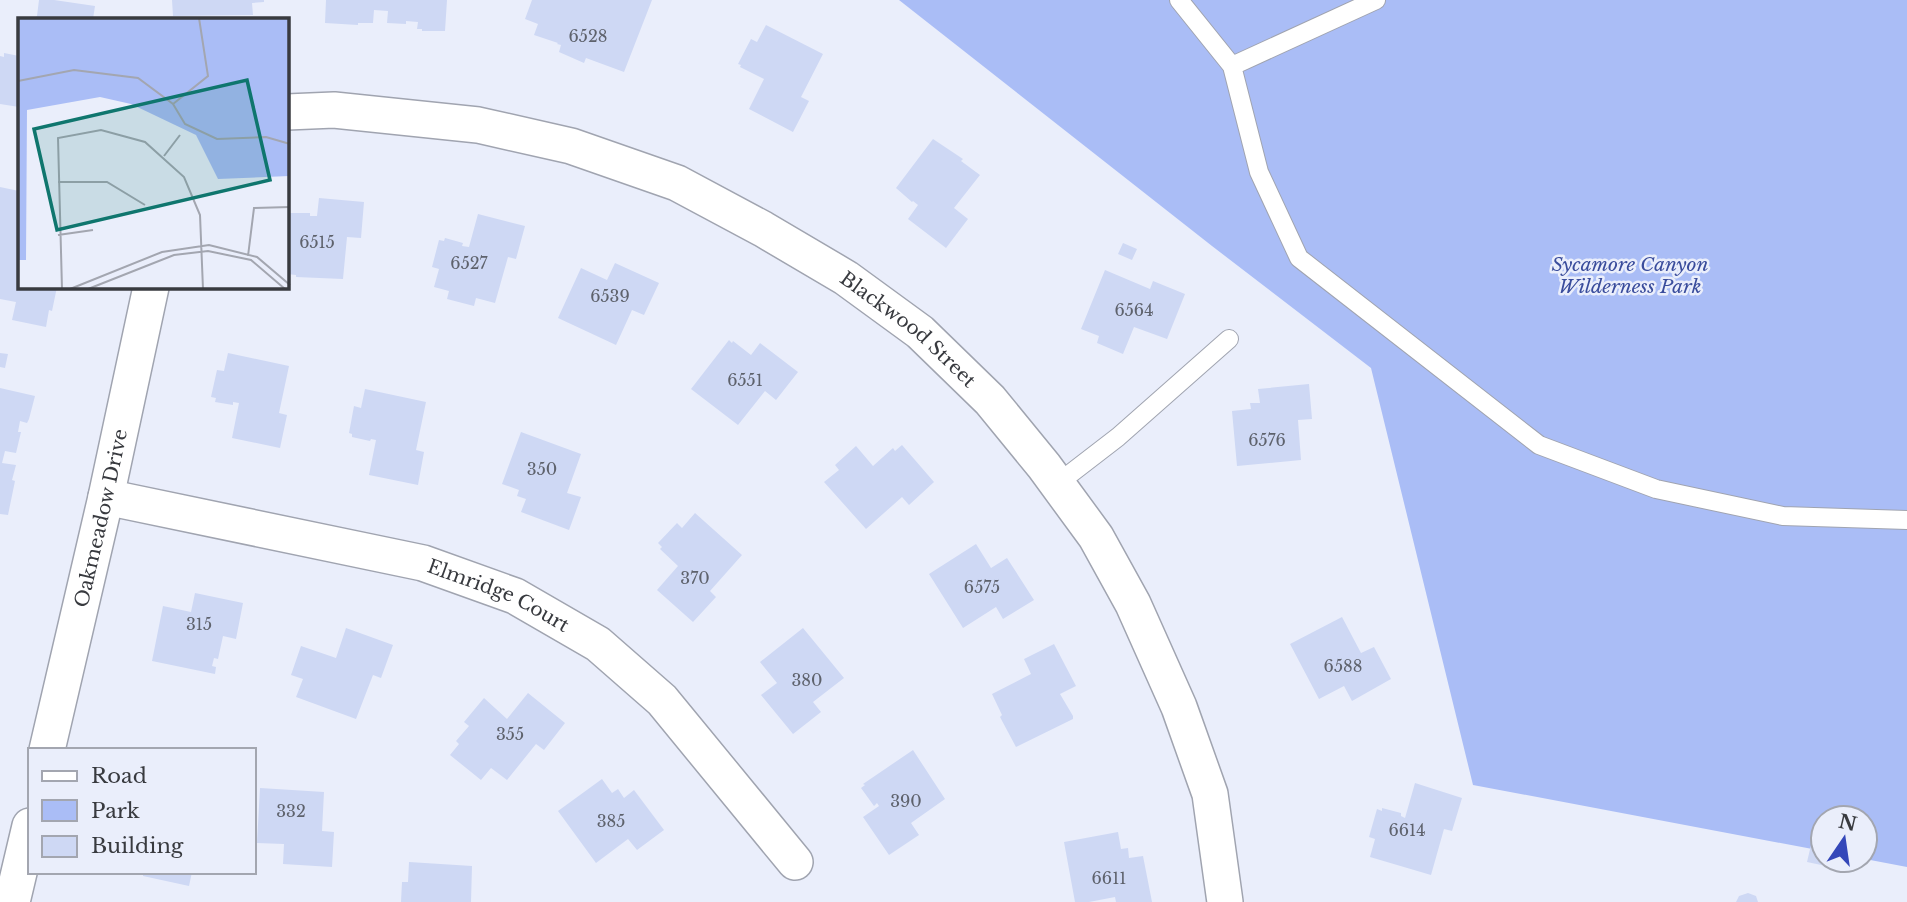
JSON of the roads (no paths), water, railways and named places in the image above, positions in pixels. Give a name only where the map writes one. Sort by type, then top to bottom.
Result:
[{"type":"street","name":"Blackwood Street","points":[[289,113],[334,110],[478,125],[571,146],[677,183],[846,278],[920,332],[990,400],[1057,484],[1096,537],[1133,604],[1179,707],[1210,794],[1225,902]]},
{"type":"street","name":"Oakmeadow Drive","points":[[47,748],[151,289]]},
{"type":"street","name":"Elmridge Court","points":[[106,497],[423,563],[515,596],[598,644],[662,700],[795,862]]},
{"type":"street","points":[[12,902],[28,834]]},
{"type":"lane","points":[[1180,0],[1232,66],[1259,172],[1299,258],[1539,445],[1656,489],[1771,514],[1907,520]]},
{"type":"lane","points":[[1232,66],[1376,0]]},
{"type":"lane","points":[[1057,484],[1118,437],[1229,339]]},
{"type":"park label","name":"Sycamore Canyon Wilderness Park","points":[[1630,275]]}]
